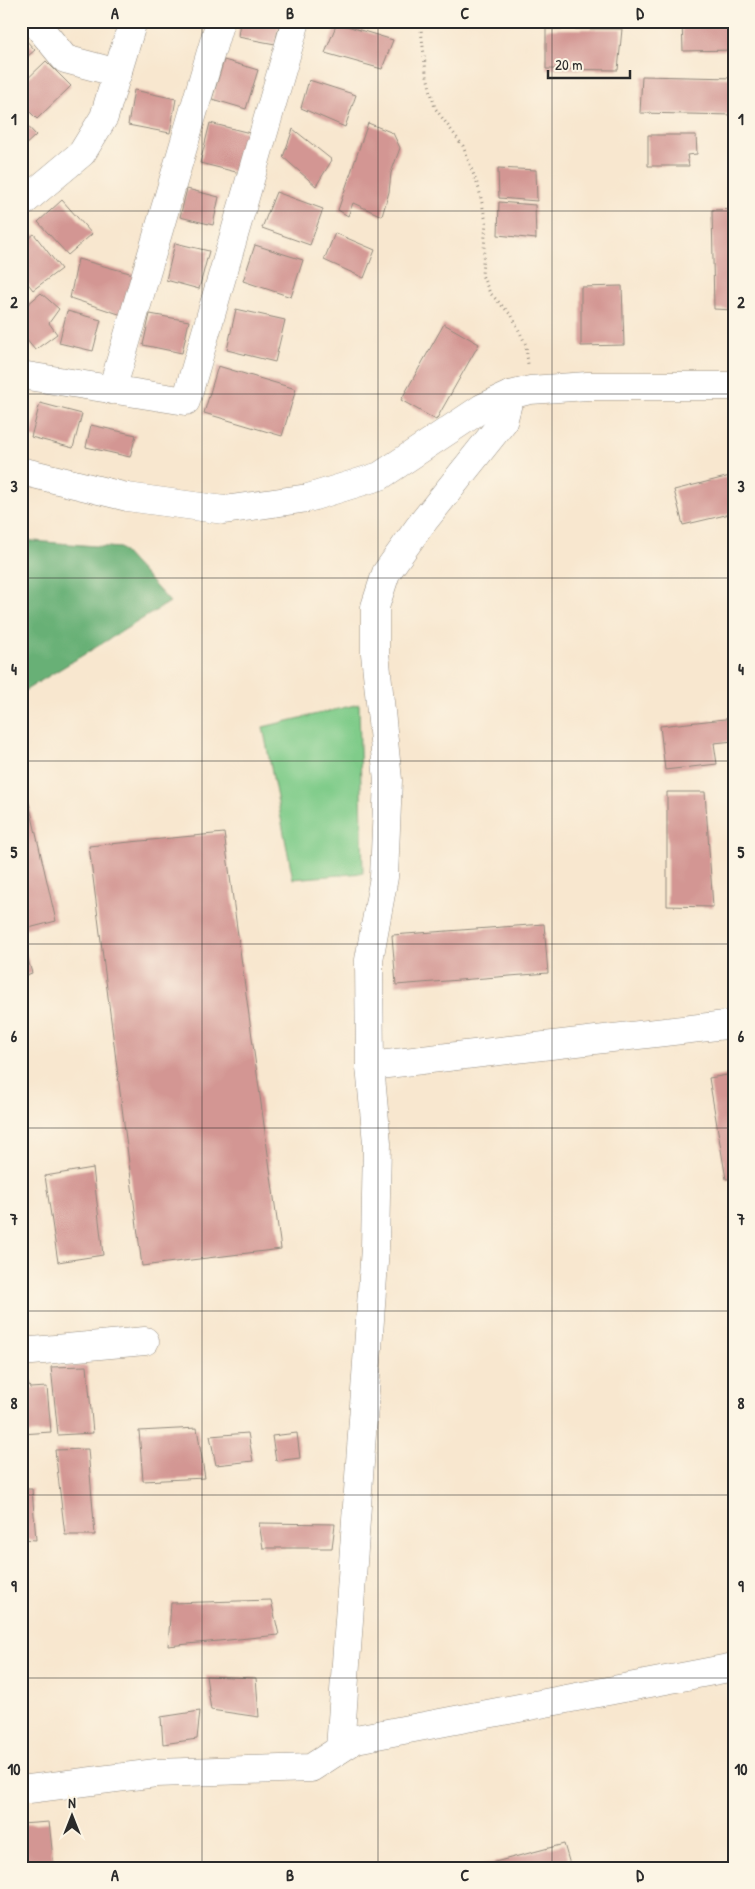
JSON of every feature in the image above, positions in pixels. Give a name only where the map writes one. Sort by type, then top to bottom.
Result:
[{"type":"street","points":[[34,21],[65,58],[118,73]]},
{"type":"street","points":[[21,204],[82,153],[104,117],[133,21]]},
{"type":"street","points":[[112,390],[220,21]]},
{"type":"street","points":[[21,374],[186,401],[296,21]]},
{"type":"street","points":[[21,471],[127,497],[224,510],[308,498],[380,476],[482,408],[520,392],[586,386],[734,386]]},
{"type":"street","points":[[340,1749],[376,1248],[377,1143],[370,1066],[369,960],[384,877],[388,780],[376,653],[376,607],[386,573],[419,527],[503,422],[520,392]]},
{"type":"street","points":[[370,1066],[734,1024]]},
{"type":"street","points":[[21,1352],[145,1341]]},
{"type":"street","points":[[21,1790],[156,1773],[311,1768],[356,1739],[734,1668]]},
{"type":"path","points":[[420,21],[426,72],[435,108],[463,146],[479,189],[486,222],[482,275],[490,293],[512,316],[526,345],[520,392]]},
{"type":"green space","points":[[21,540],[120,548],[170,602],[21,693]]},
{"type":"green space","points":[[359,704],[363,873],[293,879],[263,727]]},
{"type":"building","points":[[184,21],[202,21],[201,26]]},
{"type":"building","points":[[240,21],[280,21],[275,44],[238,37]]},
{"type":"building","points":[[682,21],[734,21],[734,50],[683,51]]},
{"type":"building","points":[[337,23],[393,40],[382,69],[325,53]]},
{"type":"building","points":[[546,29],[622,29],[618,70],[546,69]]},
{"type":"building","points":[[21,35],[35,50],[21,62]]},
{"type":"building","points":[[224,60],[258,70],[246,109],[212,99]]},
{"type":"building","points":[[46,61],[71,86],[37,119],[21,103],[21,85]]},
{"type":"building","points":[[642,76],[734,78],[734,115],[640,113]]},
{"type":"building","points":[[309,80],[356,95],[345,127],[301,108]]},
{"type":"building","points":[[134,90],[176,99],[170,133],[128,125]]},
{"type":"building","points":[[21,119],[36,135],[21,149]]},
{"type":"building","points":[[210,123],[250,133],[240,173],[200,163]]},
{"type":"building","points":[[368,123],[393,133],[400,148],[391,173],[389,192],[382,216],[353,203],[348,216],[338,210]]},
{"type":"building","points":[[293,129],[332,160],[316,186],[283,157]]},
{"type":"building","points":[[648,135],[696,135],[697,154],[687,155],[689,166],[648,166]]},
{"type":"building","points":[[498,168],[536,170],[537,201],[499,198]]},
{"type":"building","points":[[187,189],[219,197],[213,225],[180,217]]},
{"type":"building","points":[[276,192],[323,209],[310,245],[262,228]]},
{"type":"building","points":[[62,200],[92,234],[68,255],[38,222]]},
{"type":"building","points":[[499,202],[535,205],[536,239],[498,235]]},
{"type":"building","points":[[734,209],[734,310],[714,309],[712,210]]},
{"type":"building","points":[[335,233],[375,250],[364,278],[324,260]]},
{"type":"building","points":[[34,234],[61,269],[33,290],[21,275],[21,244]]},
{"type":"building","points":[[175,243],[209,251],[199,289],[166,280]]},
{"type":"building","points":[[255,245],[303,260],[291,297],[243,281]]},
{"type":"building","points":[[78,259],[137,275],[122,315],[70,298]]},
{"type":"building","points":[[622,286],[624,345],[581,346],[581,287]]},
{"type":"building","points":[[41,293],[59,309],[49,323],[57,334],[35,350],[21,333],[21,310]]},
{"type":"building","points":[[236,309],[285,320],[275,362],[227,350]]},
{"type":"building","points":[[67,311],[101,320],[93,351],[59,343]]},
{"type":"building","points":[[150,314],[189,321],[182,353],[143,345]]},
{"type":"building","points":[[444,324],[479,344],[436,420],[401,400]]},
{"type":"building","points":[[218,366],[296,389],[282,436],[204,413]]},
{"type":"building","points":[[40,403],[82,414],[73,448],[31,437]]},
{"type":"building","points":[[91,425],[136,435],[130,457],[86,447]]},
{"type":"building","points":[[734,475],[734,513],[683,525],[674,490]]},
{"type":"building","points":[[734,718],[734,741],[714,743],[717,764],[665,770],[660,726]]},
{"type":"building","points":[[26,790],[56,921],[21,930],[21,793]]},
{"type":"building","points":[[667,792],[705,792],[713,907],[667,906]]},
{"type":"building","points":[[224,833],[281,1249],[142,1266],[89,846]]},
{"type":"building","points":[[544,924],[548,973],[396,985],[392,935]]},
{"type":"building","points":[[21,937],[32,973],[21,977]]},
{"type":"building","points":[[734,1074],[734,1178],[726,1179],[709,1078]]},
{"type":"building","points":[[93,1168],[103,1255],[58,1262],[45,1176]]},
{"type":"building","points":[[87,1366],[93,1433],[58,1435],[51,1367]]},
{"type":"building","points":[[26,1378],[30,1388],[47,1387],[51,1432],[22,1434],[21,1379]]},
{"type":"building","points":[[197,1428],[205,1478],[143,1481],[139,1431]]},
{"type":"building","points":[[248,1433],[253,1461],[216,1465],[210,1436]]},
{"type":"building","points":[[297,1433],[300,1458],[276,1461],[272,1436]]},
{"type":"building","points":[[88,1449],[95,1535],[65,1535],[55,1450]]},
{"type":"building","points":[[21,1489],[32,1489],[36,1540],[21,1539]]},
{"type":"building","points":[[259,1523],[335,1524],[332,1548],[263,1548]]},
{"type":"building","points":[[271,1600],[279,1635],[168,1646],[171,1603]]},
{"type":"building","points":[[206,1676],[256,1678],[259,1717],[211,1710]]},
{"type":"building","points":[[21,1702],[28,1702],[28,1728],[21,1728]]},
{"type":"building","points":[[200,1711],[197,1739],[163,1744],[161,1717]]},
{"type":"building","points":[[49,1822],[54,1868],[21,1868],[21,1824]]},
{"type":"building","points":[[564,1844],[571,1868],[476,1868],[476,1867]]}]
